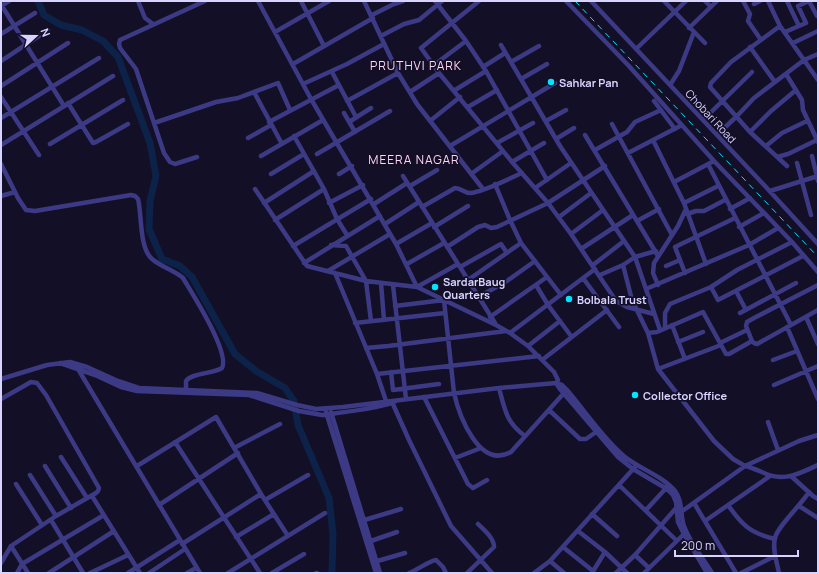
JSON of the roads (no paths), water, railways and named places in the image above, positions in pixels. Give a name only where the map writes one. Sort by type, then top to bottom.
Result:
[{"type":"street","points":[[9,1],[1,6],[64,106]]},
{"type":"street","points":[[138,1],[145,18],[153,24]]},
{"type":"street","points":[[197,157],[175,164],[170,162],[164,153],[136,69],[120,48],[119,44],[120,40],[198,2],[205,1]]},
{"type":"street","points":[[258,1],[311,99],[374,204],[407,264],[417,287]]},
{"type":"street","points":[[301,1],[324,46]]},
{"type":"street","points":[[275,32],[329,1]]},
{"type":"street","points":[[364,1],[398,73],[417,104],[483,189]]},
{"type":"street","points":[[293,64],[372,16],[400,1]]},
{"type":"street","points":[[479,1],[421,48],[439,73],[455,90],[512,162],[548,203],[600,275],[616,301],[622,305],[654,314]]},
{"type":"street","points":[[566,1],[628,65],[714,161],[792,242],[818,272]]},
{"type":"street","name":"Chobari Road","points":[[591,1],[704,120],[818,244]]},
{"type":"street","points":[[664,1],[705,42]]},
{"type":"street","points":[[636,49],[686,1]]},
{"type":"street","points":[[705,1],[711,7]]},
{"type":"street","points":[[690,28],[717,1]]},
{"type":"street","points":[[743,1],[750,14],[748,21],[761,40]]},
{"type":"street","points":[[754,4],[760,1]]},
{"type":"street","points":[[768,1],[780,26],[818,80]]},
{"type":"street","points":[[787,1],[799,26]]},
{"type":"street","points":[[785,32],[806,23],[798,6],[809,1],[816,16]]},
{"type":"street","points":[[381,36],[404,24],[419,20],[438,2],[466,41],[497,90],[547,180]]},
{"type":"street","points":[[1,34],[35,13]]},
{"type":"street","points":[[780,26],[731,62],[710,86],[710,89],[737,116],[750,132],[787,166]]},
{"type":"street","points":[[1,61],[48,30]]},
{"type":"street","points":[[793,43],[818,31]]},
{"type":"street","points":[[670,85],[679,71],[694,32]]},
{"type":"street","points":[[434,65],[466,41]]},
{"type":"street","points":[[1,86],[68,43]]},
{"type":"street","points":[[303,84],[332,72],[384,44]]},
{"type":"street","points":[[501,45],[571,163],[635,257],[654,314],[663,329]]},
{"type":"street","points":[[511,62],[539,46]]},
{"type":"street","points":[[750,47],[775,82]]},
{"type":"street","points":[[455,90],[506,53]]},
{"type":"street","points":[[717,135],[754,98],[804,60],[818,54]]},
{"type":"street","points":[[1,118],[99,58]]},
{"type":"street","points":[[521,79],[547,64]]},
{"type":"street","points":[[332,72],[356,117]]},
{"type":"street","points":[[704,120],[752,72]]},
{"type":"street","points":[[347,101],[398,73]]},
{"type":"street","points":[[410,92],[439,73]]},
{"type":"street","points":[[777,157],[788,154],[818,141],[802,109],[802,100],[786,74]]},
{"type":"street","points":[[1,138],[3,144],[23,130],[113,76]]},
{"type":"street","points":[[154,124],[216,102],[238,98],[278,83],[290,110]]},
{"type":"street","points":[[450,146],[555,83]]},
{"type":"street","points":[[248,138],[290,110],[338,85]]},
{"type":"street","points":[[468,107],[497,90]]},
{"type":"street","points":[[750,132],[771,111],[796,90]]},
{"type":"street","points":[[254,92],[282,144]]},
{"type":"street","points":[[1,97],[39,155]]},
{"type":"street","points":[[430,122],[460,97]]},
{"type":"street","points":[[50,144],[123,100]]},
{"type":"street","points":[[654,101],[675,129]]},
{"type":"street","points":[[68,103],[93,142],[96,142],[128,124]]},
{"type":"street","points":[[348,122],[370,108]]},
{"type":"street","points":[[546,121],[566,110]]},
{"type":"street","points":[[595,150],[627,132],[635,122],[660,110]]},
{"type":"street","points":[[317,154],[390,111]]},
{"type":"street","points":[[344,113],[355,132]]},
{"type":"street","points":[[261,156],[323,120]]},
{"type":"street","points":[[766,146],[782,133],[807,121]]},
{"type":"street","points":[[497,143],[533,123]]},
{"type":"street","points":[[612,124],[672,235]]},
{"type":"street","points":[[628,153],[682,125]]},
{"type":"street","points":[[556,139],[574,128]]},
{"type":"street","points":[[812,130],[818,128]]},
{"type":"street","points":[[585,135],[658,256]]},
{"type":"street","points":[[294,136],[324,189],[329,203],[347,235]]},
{"type":"street","points":[[653,140],[684,203],[706,264]]},
{"type":"street","points":[[512,162],[544,143]]},
{"type":"street","points":[[471,174],[503,151]]},
{"type":"street","points":[[271,174],[304,154]]},
{"type":"street","points":[[770,191],[802,181],[818,178],[812,156]]},
{"type":"street","points":[[674,182],[714,161]]},
{"type":"street","points":[[535,188],[571,163]]},
{"type":"street","points":[[797,163],[811,215]]},
{"type":"street","points":[[1,164],[26,210],[35,211],[131,195],[135,196],[139,204],[142,232],[149,256],[158,264],[174,271],[183,278],[220,346],[223,365],[222,368],[189,378],[186,381],[186,390]]},
{"type":"street","points":[[708,164],[725,200],[775,294],[789,326],[797,351],[818,399]]},
{"type":"street","points":[[339,174],[352,166]]},
{"type":"street","points":[[407,264],[478,227],[485,225],[489,228],[494,228],[548,203],[605,166]]},
{"type":"street","points":[[374,204],[408,184],[437,170]]},
{"type":"street","points":[[264,202],[314,171]]},
{"type":"street","points":[[422,207],[455,188],[470,193],[522,173]]},
{"type":"street","points":[[403,176],[496,325]]},
{"type":"street","points":[[495,184],[521,243],[561,295]]},
{"type":"street","points":[[329,203],[362,185]]},
{"type":"street","points":[[684,203],[718,186]]},
{"type":"street","points":[[255,189],[304,262],[310,267],[366,281],[417,287],[508,332],[528,346],[557,376],[558,380],[556,383]]},
{"type":"street","points":[[275,220],[324,189]]},
{"type":"street","points":[[1,196],[15,192]]},
{"type":"street","points":[[559,218],[591,194]]},
{"type":"street","points":[[730,209],[750,198]]},
{"type":"street","points":[[293,246],[371,199]]},
{"type":"street","points":[[687,211],[704,211],[725,200]]},
{"type":"street","points":[[385,224],[419,202]]},
{"type":"street","points":[[396,244],[468,206]]},
{"type":"street","points":[[636,221],[659,209]]},
{"type":"street","points":[[571,234],[603,210]]},
{"type":"street","points":[[658,285],[653,273],[653,267],[658,256],[687,211]]},
{"type":"street","points":[[739,227],[764,213]]},
{"type":"street","points":[[581,249],[633,215]]},
{"type":"street","points":[[304,262],[380,216]]},
{"type":"street","points":[[685,273],[675,247],[735,218]]},
{"type":"street","points":[[646,289],[749,245],[778,228]]},
{"type":"street","points":[[328,272],[390,234]]},
{"type":"street","points":[[366,348],[508,332],[548,305],[583,278],[624,241]]},
{"type":"street","points":[[663,329],[665,313],[670,304],[711,287],[737,270],[792,242]]},
{"type":"street","points":[[468,280],[521,243]]},
{"type":"street","points":[[417,287],[501,244],[507,253]]},
{"type":"street","points":[[331,245],[346,246],[353,256],[366,281],[371,321]]},
{"type":"street","points":[[600,275],[622,266],[635,257],[662,250]]},
{"type":"street","points":[[711,287],[718,300],[803,256]]},
{"type":"street","points":[[478,297],[504,283],[535,260]]},
{"type":"street","points":[[666,266],[680,260]]},
{"type":"street","points":[[622,266],[632,300],[648,333],[658,369],[714,441],[733,459],[745,466],[770,476],[791,476],[818,465]]},
{"type":"street","points":[[335,273],[377,374],[451,526],[492,573]]},
{"type":"street","points":[[490,316],[547,277]]},
{"type":"street","points":[[583,278],[619,327]]},
{"type":"street","points":[[380,283],[384,320]]},
{"type":"street","points":[[740,314],[796,283]]},
{"type":"street","points":[[393,285],[406,399]]},
{"type":"street","points":[[536,285],[548,305],[571,336]]},
{"type":"street","points":[[818,285],[745,324],[752,341],[757,344],[818,310]]},
{"type":"street","points":[[736,291],[746,310]]},
{"type":"street","points":[[395,306],[444,300]]},
{"type":"street","points":[[444,300],[454,393],[457,406],[475,443],[481,448],[493,456],[502,456],[511,452],[564,393]]},
{"type":"street","points":[[377,374],[540,358],[607,310]]},
{"type":"street","points":[[648,333],[663,329],[703,312],[725,353],[727,354],[752,341]]},
{"type":"street","points":[[355,323],[445,313]]},
{"type":"street","points":[[806,317],[818,344]]},
{"type":"street","points":[[528,346],[560,321]]},
{"type":"street","points":[[672,325],[685,359]]},
{"type":"street","points":[[658,369],[721,344],[747,330]]},
{"type":"street","points":[[678,342],[703,332]]},
{"type":"street","points":[[773,360],[797,351]]},
{"type":"street","points":[[1,379],[59,363],[70,362],[88,367],[136,389],[257,393],[299,411],[314,414],[406,399],[556,383],[562,385],[567,390],[618,451],[635,467]]},
{"type":"street","points":[[59,363],[78,369],[121,387],[265,397]]},
{"type":"street","points":[[774,385],[818,366]]},
{"type":"street","points":[[78,369],[200,573]]},
{"type":"street","points":[[391,372],[393,390],[439,384]]},
{"type":"street","points":[[1,399],[32,382],[37,383],[46,395],[98,485],[98,491],[92,496],[56,516],[11,546],[1,563]]},
{"type":"street","points":[[556,383],[618,457],[676,491],[680,503],[685,533],[712,573]]},
{"type":"street","points":[[499,388],[510,422],[525,436]]},
{"type":"street","points":[[424,397],[470,487],[473,488],[487,480]]},
{"type":"street","points":[[274,400],[316,409],[325,408],[330,412],[376,573]]},
{"type":"street","points":[[549,410],[580,439],[586,439],[596,432]]},
{"type":"street","points":[[137,466],[216,416],[261,494],[288,536]]},
{"type":"street","points":[[768,422],[778,450]]},
{"type":"street","points":[[234,448],[280,424]]},
{"type":"street","points":[[681,512],[745,466],[799,441],[818,435]]},
{"type":"street","points":[[175,442],[260,573]]},
{"type":"street","points":[[455,458],[481,448]]},
{"type":"street","points":[[159,504],[238,453]]},
{"type":"street","points":[[61,457],[87,498]]},
{"type":"street","points":[[45,466],[70,508]]},
{"type":"street","points":[[534,573],[550,561],[635,467]]},
{"type":"street","points":[[30,475],[56,516]]},
{"type":"street","points":[[265,500],[308,475]]},
{"type":"street","points":[[705,521],[770,476]]},
{"type":"street","points":[[791,476],[818,499]]},
{"type":"street","points":[[16,484],[42,525]]},
{"type":"street","points":[[619,485],[676,540]]},
{"type":"street","points":[[668,487],[673,496],[677,518],[707,573]]},
{"type":"street","points":[[646,510],[668,487]]},
{"type":"street","points":[[779,573],[774,539],[780,528],[799,506],[808,492]]},
{"type":"street","points":[[128,573],[224,518],[261,494]]},
{"type":"street","points":[[92,496],[140,573]]},
{"type":"street","points":[[616,573],[635,555],[680,503]]},
{"type":"street","points":[[694,503],[736,573]]},
{"type":"street","points":[[728,505],[745,526],[760,536],[774,539]]},
{"type":"street","points":[[799,506],[818,518]]},
{"type":"street","points":[[362,521],[401,509]]},
{"type":"street","points":[[236,537],[274,514]]},
{"type":"street","points":[[228,573],[325,514]]},
{"type":"street","points":[[592,514],[617,536]]},
{"type":"street","points":[[17,573],[22,564],[104,515]]},
{"type":"street","points":[[51,520],[83,573]]},
{"type":"street","points":[[467,573],[492,550],[494,546],[492,539],[478,524]]},
{"type":"street","points":[[49,573],[114,531]]},
{"type":"street","points":[[578,531],[605,552],[627,573]]},
{"type":"street","points":[[368,542],[397,532]]},
{"type":"street","points":[[644,573],[676,540],[685,533]]},
{"type":"street","points":[[11,546],[28,573]]},
{"type":"street","points":[[563,546],[593,572],[605,552]]},
{"type":"street","points":[[148,573],[186,549]]},
{"type":"street","points":[[374,562],[405,553]]},
{"type":"street","points":[[272,573],[304,554]]},
{"type":"street","points":[[90,573],[128,555]]},
{"type":"street","points":[[635,555],[649,568]]},
{"type":"street","points":[[740,573],[776,556]]},
{"type":"street","points":[[409,573],[436,560],[443,567],[446,573]]},
{"type":"street","points":[[550,561],[564,573]]},
{"type":"street","points":[[374,562],[380,573]]},
{"type":"street","points":[[188,573],[196,568]]},
{"type":"waterway","points":[[38,1],[44,15],[61,25],[82,30],[103,41],[118,57],[150,143],[156,176],[150,201],[149,229],[162,259],[180,266],[192,277],[235,354],[256,371],[285,388],[294,401],[298,425],[329,498],[333,534],[332,573]]},
{"type":"railway","points":[[575,1],[818,257]]},
{"type":"place","name":"Sahkar Pan","points":[[551,82]]},
{"type":"place","name":"SardarBaug Quarters","points":[[435,287]]},
{"type":"place","name":"Bolbala Trust","points":[[569,299]]},
{"type":"place","name":"Collector Office","points":[[635,395]]},
{"type":"district","name":"PRUTHVI PARK","points":[[416,65]]},
{"type":"district","name":"MEERA NAGAR","points":[[414,159]]}]
